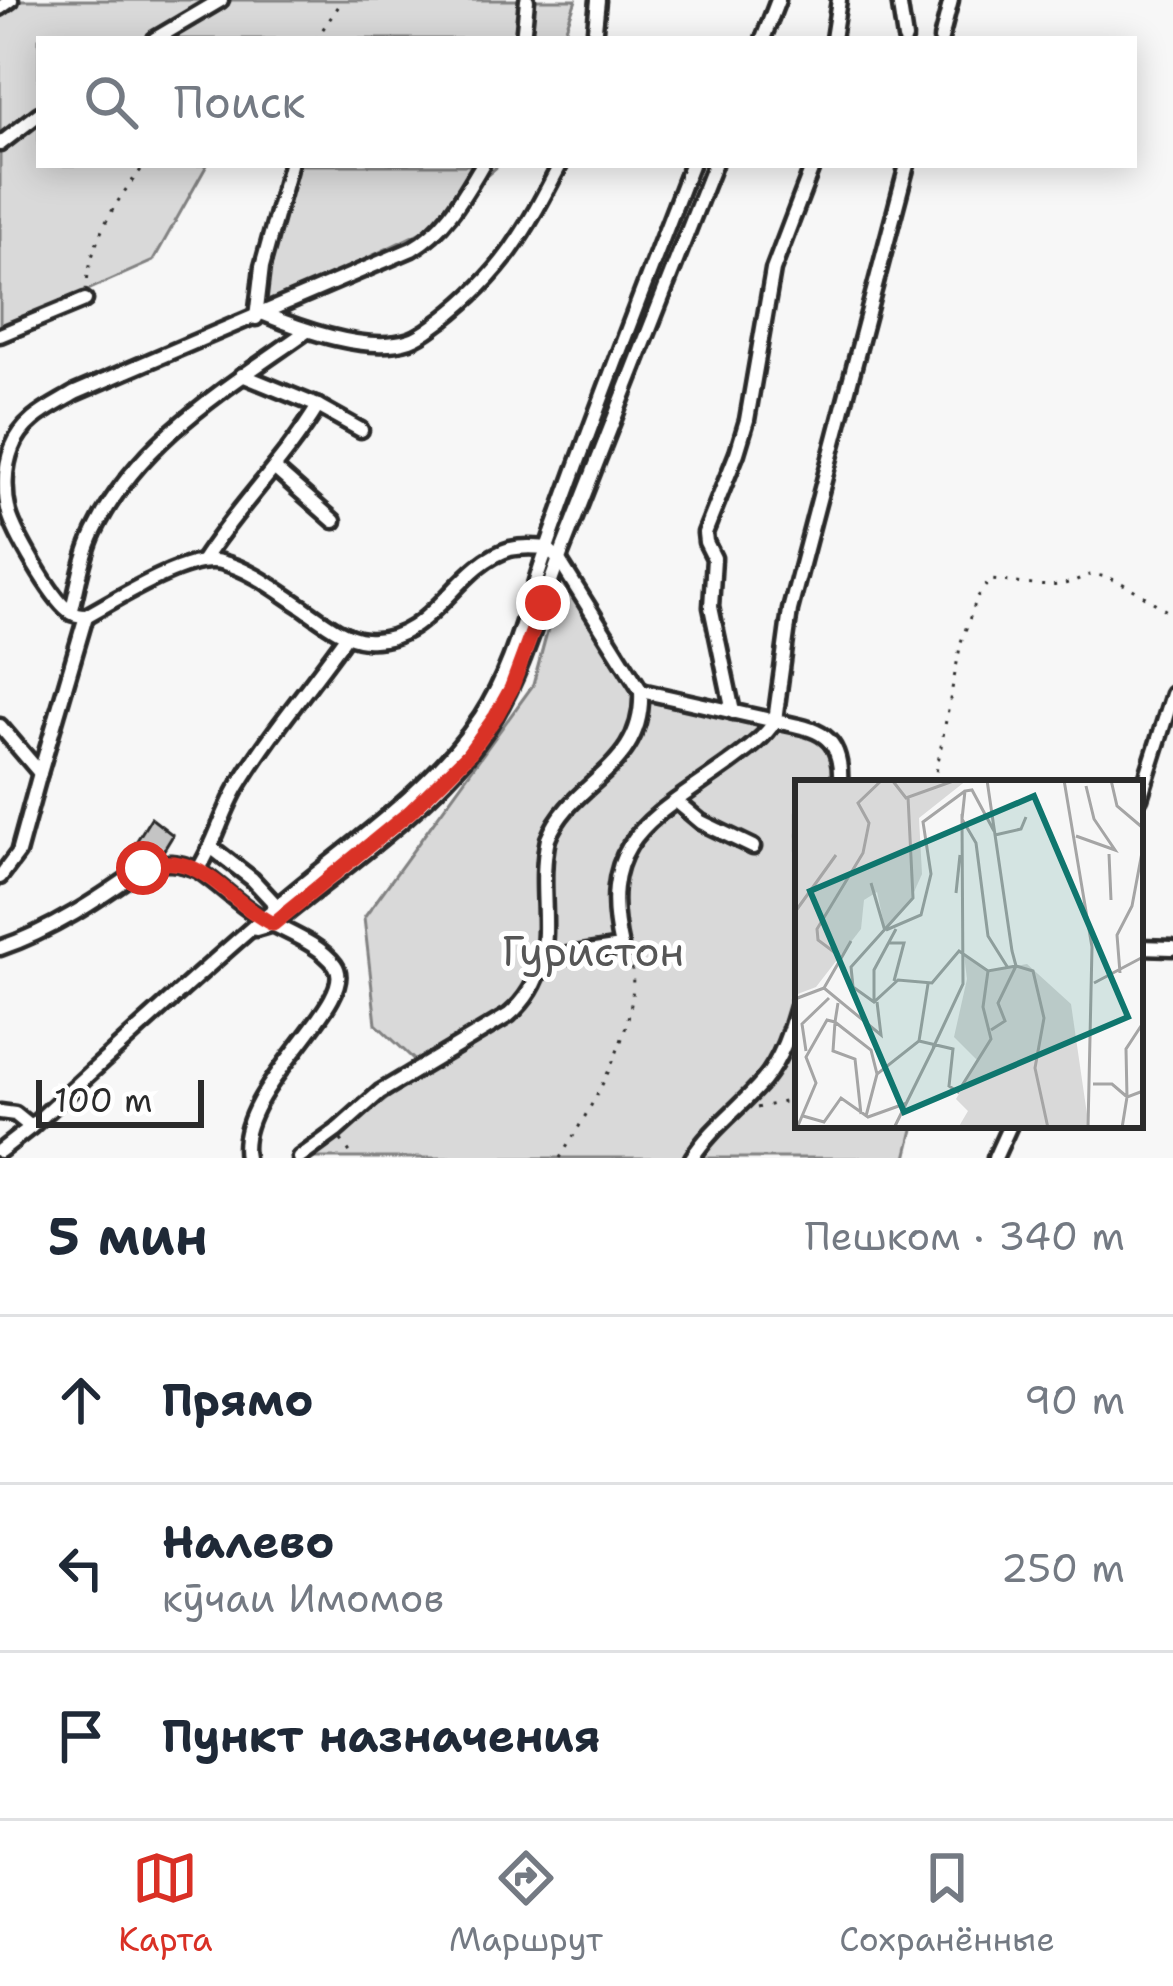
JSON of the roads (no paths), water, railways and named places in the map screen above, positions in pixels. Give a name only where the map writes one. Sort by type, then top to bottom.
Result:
[{"type":"street","points":[[0,8],[10,0]]},
{"type":"street","points":[[159,36],[221,0]]},
{"type":"street","points":[[523,36],[527,0]]},
{"type":"street","points":[[594,36],[598,0]]},
{"type":"street","points":[[765,36],[778,0]]},
{"type":"street","points":[[833,36],[839,0]]},
{"type":"street","points":[[899,0],[905,36]]},
{"type":"street","points":[[942,36],[951,0]]},
{"type":"street","points":[[0,144],[36,116]]},
{"type":"street","points":[[260,316],[262,267],[289,168]]},
{"type":"street","points":[[79,614],[50,588],[13,525],[7,464],[23,428],[75,393],[412,249],[444,224],[480,168]]},
{"type":"street","points":[[260,316],[369,343],[398,343],[423,334],[489,281],[558,168]]},
{"type":"street","points":[[268,921],[277,906],[383,821],[434,773],[468,735],[498,685],[691,168]]},
{"type":"street","points":[[0,1151],[249,931],[410,812],[478,742],[511,689],[713,168]]},
{"type":"street","points":[[733,712],[711,607],[715,564],[705,533],[747,420],[773,270],[812,168]]},
{"type":"street","points":[[543,959],[621,947],[614,891],[624,853],[635,836],[759,740],[775,722],[790,610],[907,168]]},
{"type":"street","points":[[0,334],[85,300]]},
{"type":"street","points":[[0,877],[18,854],[40,773],[79,614],[91,538],[121,489],[172,429],[307,331]]},
{"type":"street","points":[[242,375],[318,406],[361,430]]},
{"type":"street","points":[[203,560],[318,406]]},
{"type":"street","points":[[274,468],[334,521]]},
{"type":"street","points":[[79,614],[203,560],[238,569],[347,635],[368,641],[407,630],[434,612],[493,557],[509,550],[547,548],[641,691],[640,721],[626,749],[557,822],[548,838],[543,959],[532,987],[508,1015],[398,1080],[299,1158]]},
{"type":"street","points":[[198,870],[256,756],[347,635]]},
{"type":"street","points":[[641,691],[823,733],[834,745],[840,780]]},
{"type":"street","points":[[1143,789],[1173,694]]},
{"type":"street","points":[[0,726],[40,773]]},
{"type":"street","points":[[676,801],[701,822],[753,847]]},
{"type":"street","points":[[212,848],[277,906]]},
{"type":"street","points":[[0,948],[67,920],[143,868],[170,861],[198,870],[332,962],[340,979],[328,1006],[272,1079],[250,1117],[246,1158]]},
{"type":"street","points":[[1143,947],[1173,948]]},
{"type":"street","points":[[692,1158],[774,1065],[795,1012]]},
{"type":"street","points":[[0,1112],[15,1114],[31,1127]]},
{"type":"street","points":[[995,1158],[1009,1128]]},
{"type":"park label","name":"Гуристон","points":[[593,951]]}]
